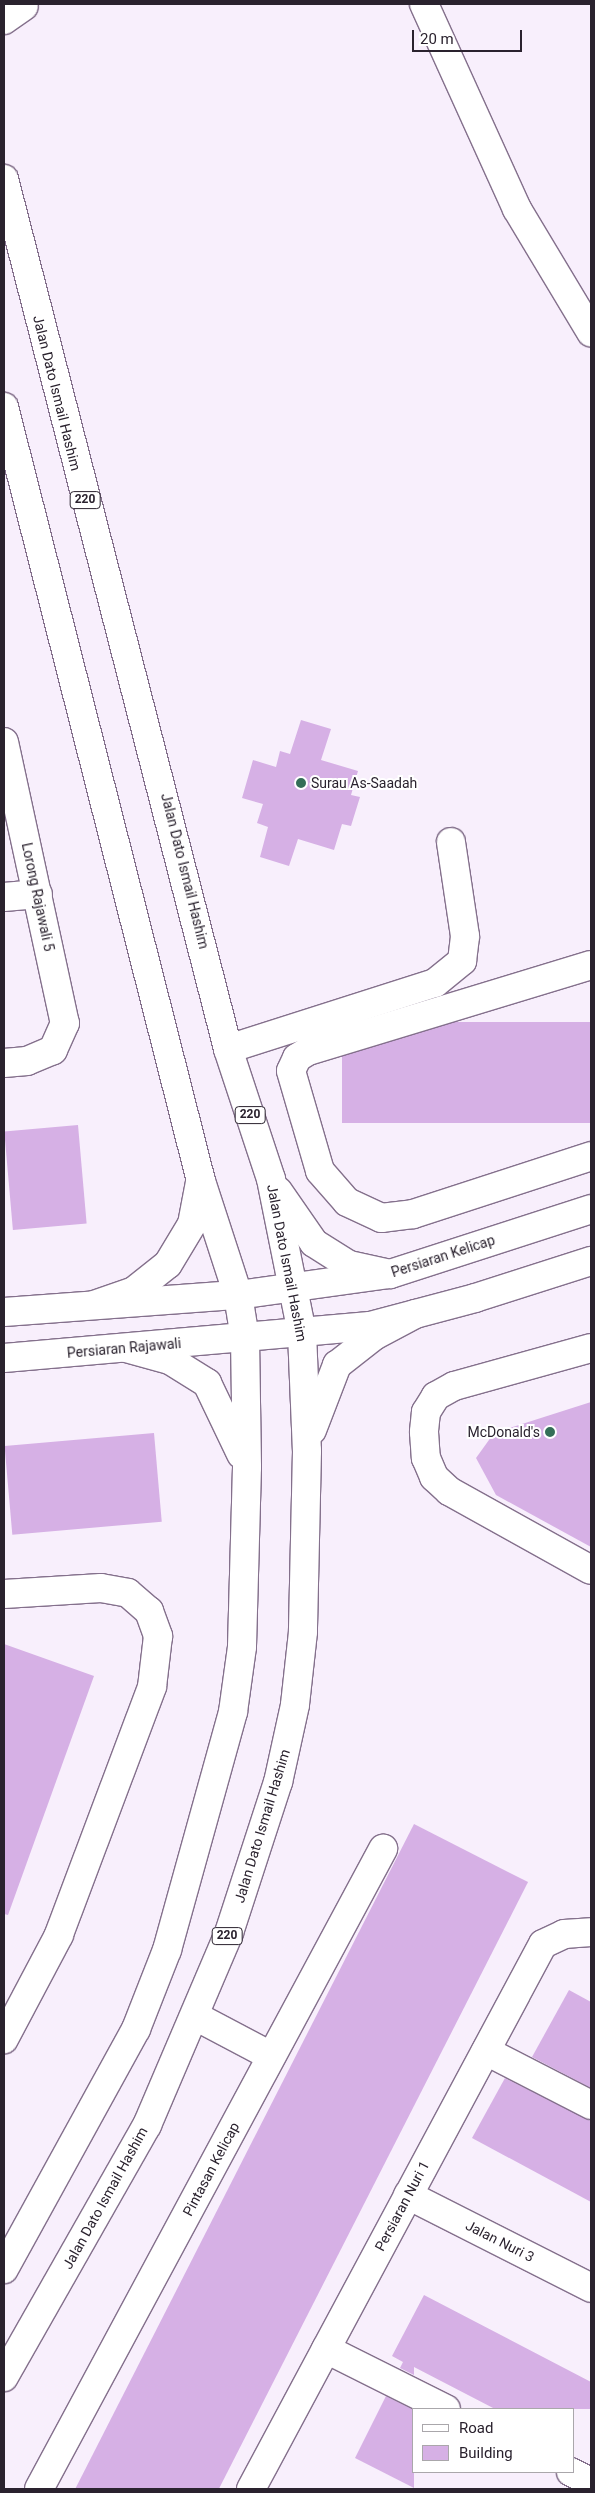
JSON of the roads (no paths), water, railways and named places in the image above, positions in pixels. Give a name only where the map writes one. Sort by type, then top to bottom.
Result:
[{"type":"main road","points":[[424,4],[517,209],[591,332]]},
{"type":"main road","name":"Jalan Dato Ismail Hashim","points":[[4,179],[228,1049],[271,1179],[302,1333],[306,1451],[303,1632],[295,1705],[278,1782],[228,1933],[195,2016],[147,2125],[4,2377]]},
{"type":"main road","points":[[4,407],[201,1181],[238,1295],[245,1338],[247,1467],[242,1647],[233,1712],[167,1950],[136,2029],[4,2269]]},
{"type":"main road","name":"Lorong Rajawali 5","points":[[4,742],[65,1022],[53,1050],[26,1061],[4,1063]]},
{"type":"main road","points":[[228,1049],[435,983],[462,961],[465,936],[451,842]]},
{"type":"main road","points":[[4,898],[38,894]]},
{"type":"main road","points":[[591,965],[308,1051],[297,1058],[290,1071],[320,1171],[347,1202],[381,1218],[413,1214],[591,1156]]},
{"type":"main road","points":[[271,1179],[314,1243],[349,1265],[390,1274]]},
{"type":"main road","points":[[94,1305],[134,1290],[168,1264],[192,1224],[201,1181]]},
{"type":"main road","name":"Persiaran Kelicap","points":[[238,1295],[390,1274],[591,1208]]},
{"type":"main road","points":[[302,1333],[370,1326],[591,1261]]},
{"type":"main road","points":[[4,1312],[238,1295]]},
{"type":"main road","points":[[306,1451],[318,1406],[337,1364],[374,1336],[415,1314]]},
{"type":"main road","name":"Persiaran Rajawali","points":[[4,1358],[302,1333]]},
{"type":"main road","points":[[126,1348],[170,1360],[207,1383],[229,1424],[247,1467]]},
{"type":"main road","points":[[591,1348],[454,1386],[436,1396],[426,1412],[424,1432],[426,1458],[434,1477],[449,1491],[591,1570]]},
{"type":"main road","points":[[4,1594],[102,1588],[128,1593],[149,1611],[158,1636],[152,1687],[59,1935],[4,2039]]},
{"type":"main road","name":"Pintasan Kelicap","points":[[39,2489],[383,1849]]},
{"type":"main road","name":"Persiaran Nuri 1","points":[[257,2487],[326,2349],[543,1944],[564,1934],[591,1932]]},
{"type":"main road","points":[[195,2016],[271,2056]]},
{"type":"main road","points":[[486,2051],[591,2105]]},
{"type":"main road","name":"Jalan Nuri 3","points":[[408,2195],[591,2288]]},
{"type":"main road","points":[[326,2349],[444,2408]]},
{"type":"main road","points":[[573,2473],[591,2482]]},
{"type":"place","name":"Surau As-Saadah","points":[[301,783]]},
{"type":"place","name":"McDonald's","points":[[550,1432]]}]
